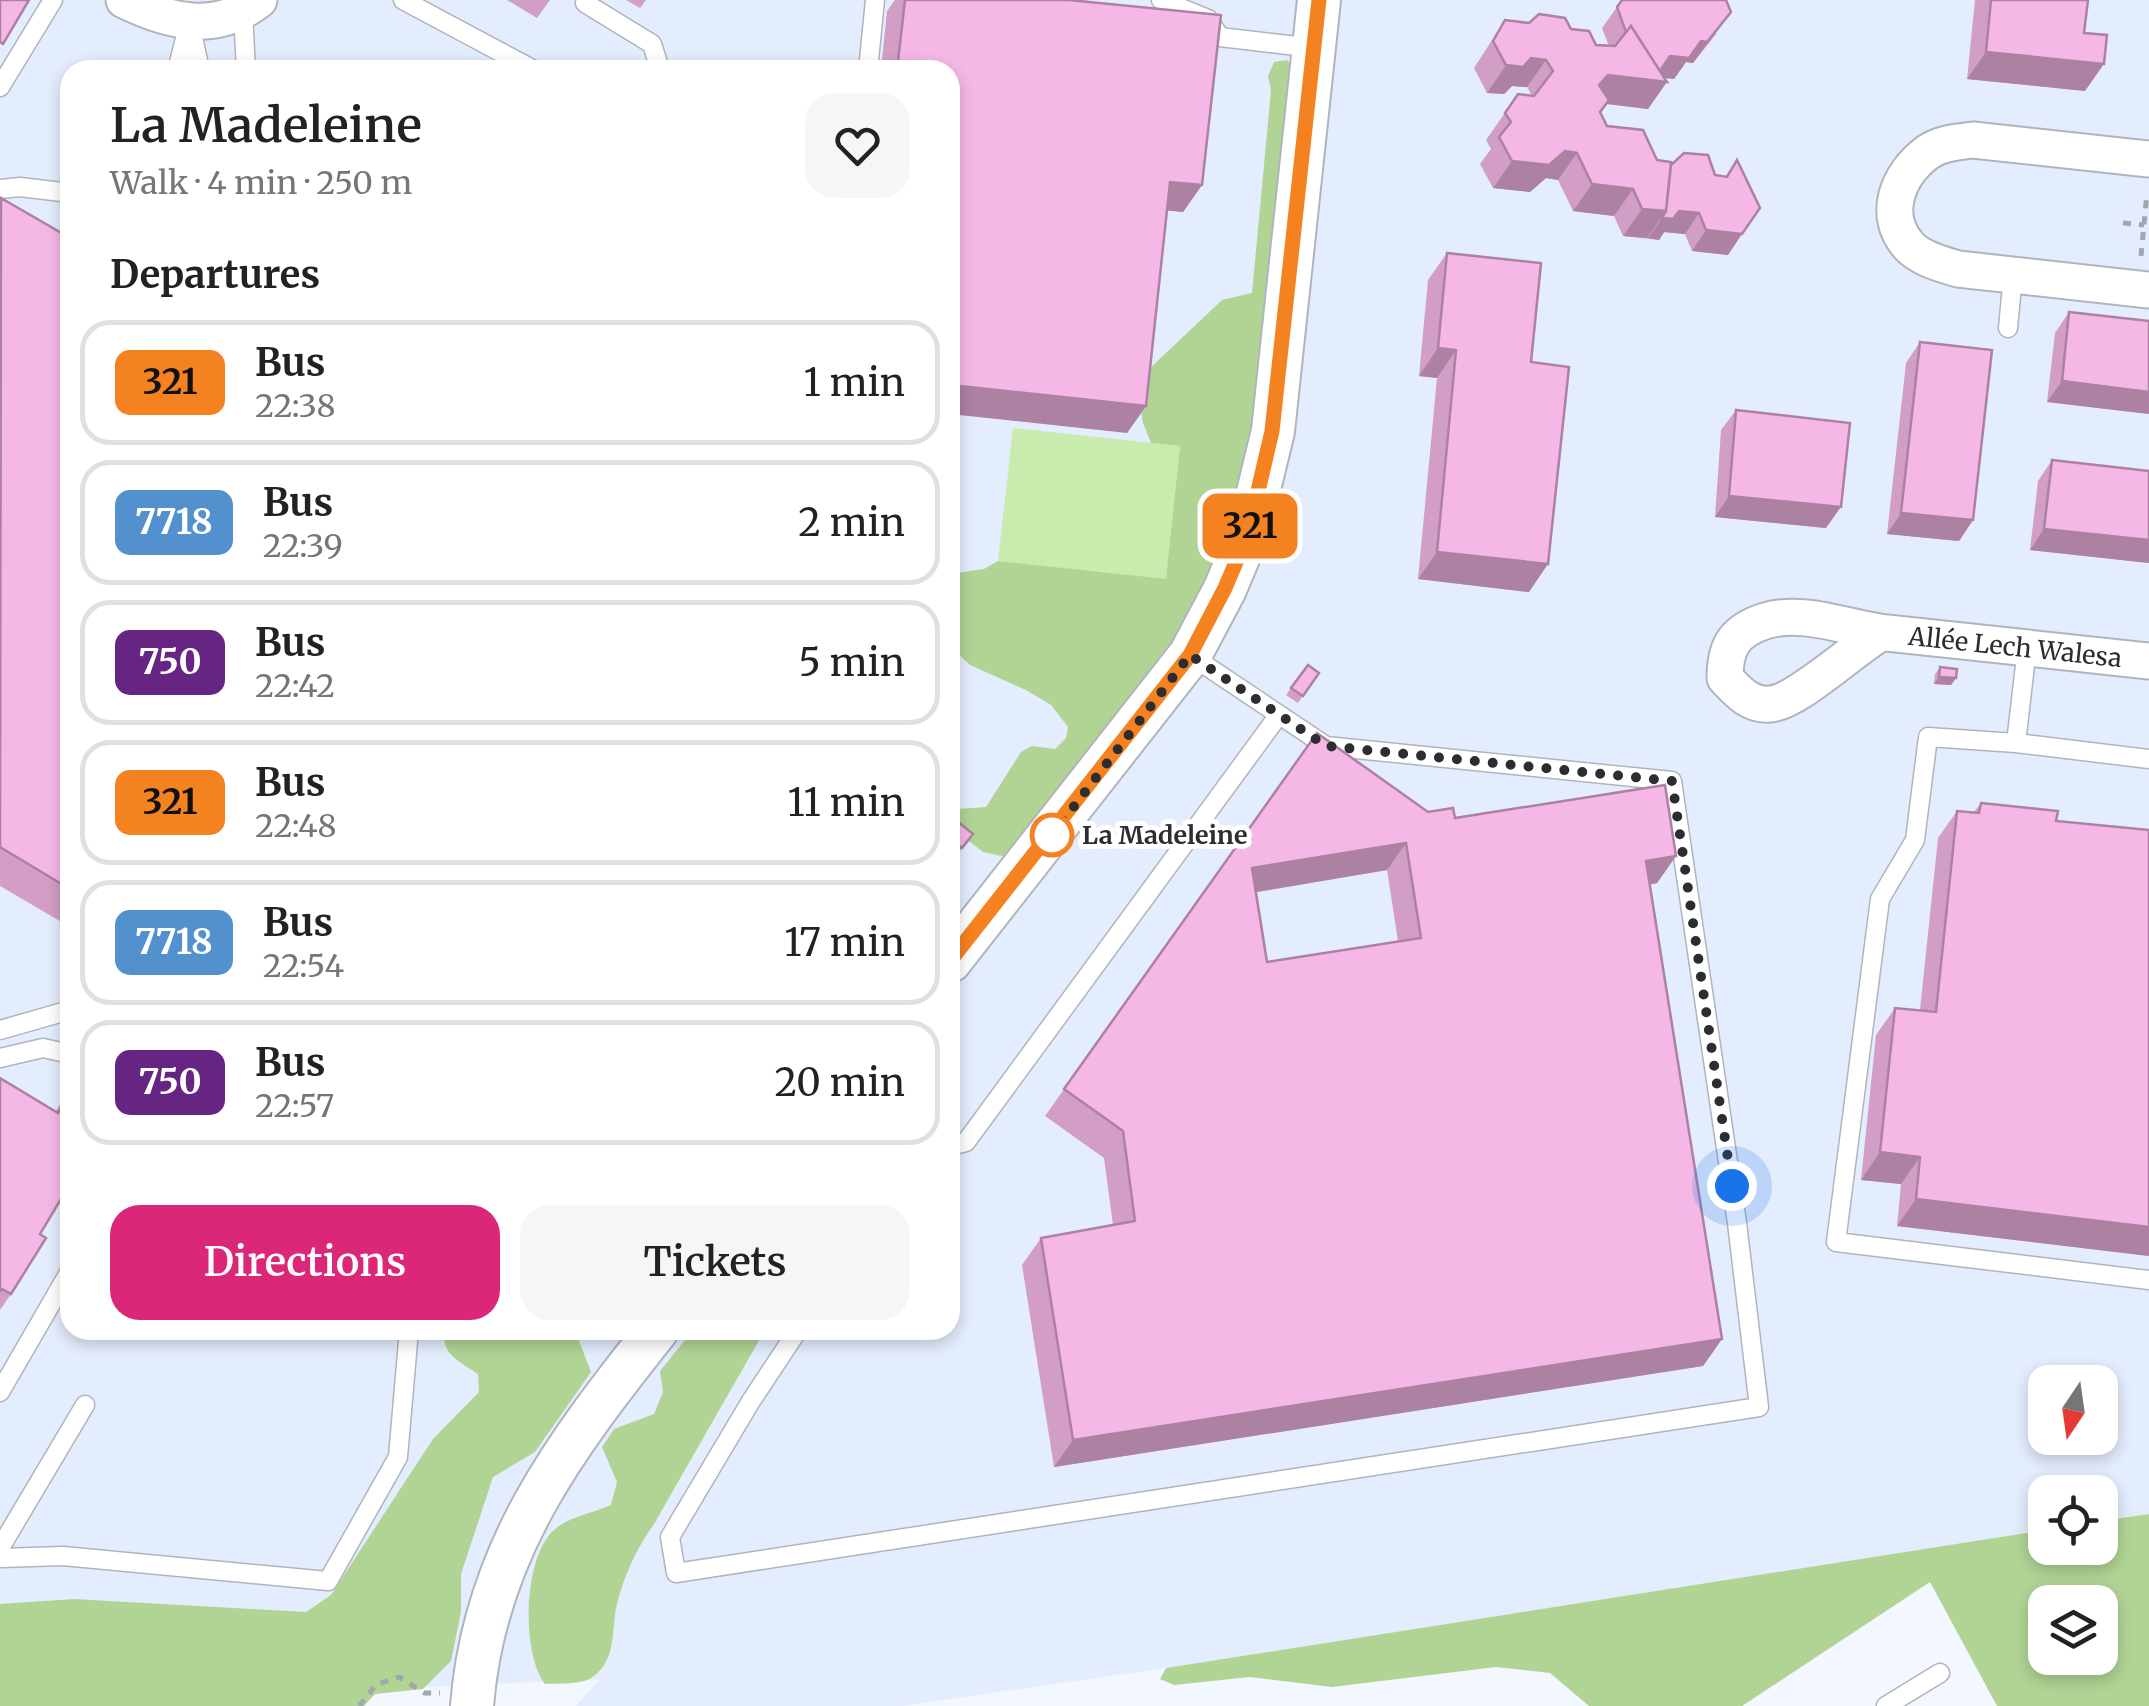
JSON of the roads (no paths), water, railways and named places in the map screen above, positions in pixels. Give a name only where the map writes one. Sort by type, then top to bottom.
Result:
[{"type":"street","points":[[124,0],[162,17],[190,22],[206,22],[251,6]]},
{"type":"street","points":[[960,948],[1190,655],[1248,534],[1272,431],[1319,0]]},
{"type":"street","points":[[2143,290],[1958,269],[1911,248],[1900,232],[1894,210],[1897,189],[1908,171],[1929,152],[1947,143],[1973,140],[2148,174]]},
{"type":"street","name":"Allée Lech Walesa","points":[[1881,632],[2149,661]]},
{"type":"street","points":[[472,1706],[493,1602],[527,1514],[582,1425],[649,1340]]},
{"type":"lane","points":[[0,87],[53,0]]},
{"type":"lane","points":[[403,0],[515,60]]},
{"type":"lane","points":[[869,60],[875,0]]},
{"type":"lane","points":[[1161,0],[1208,19],[1220,37],[1314,48]]},
{"type":"lane","points":[[585,2],[652,44],[657,60]]},
{"type":"lane","points":[[247,60],[251,6]]},
{"type":"lane","points":[[179,60],[190,22]]},
{"type":"lane","points":[[190,22],[198,60]]},
{"type":"lane","points":[[0,189],[60,192]]},
{"type":"lane","points":[[2008,328],[2014,275]]},
{"type":"lane","points":[[2016,744],[2027,648]]},
{"type":"lane","points":[[791,1340],[670,1537],[676,1573],[1758,1407],[1737,1223],[1672,781],[1326,746],[1190,655]]},
{"type":"lane","points":[[960,1144],[966,1142],[1278,716]]},
{"type":"lane","points":[[2149,759],[1928,737],[1915,840],[1880,899],[1836,1242],[2149,1280]]},
{"type":"lane","points":[[0,1030],[60,1013]]},
{"type":"lane","points":[[0,1058],[44,1048],[60,1052]]},
{"type":"lane","points":[[0,1392],[60,1288]]},
{"type":"lane","points":[[0,1558],[63,1556],[328,1581],[398,1458],[408,1340]]},
{"type":"lane","points":[[0,1548],[85,1406]]},
{"type":"lane","points":[[1886,1706],[1940,1674]]},
{"type":"place","name":"La Madeleine","points":[[1052,835]]}]
